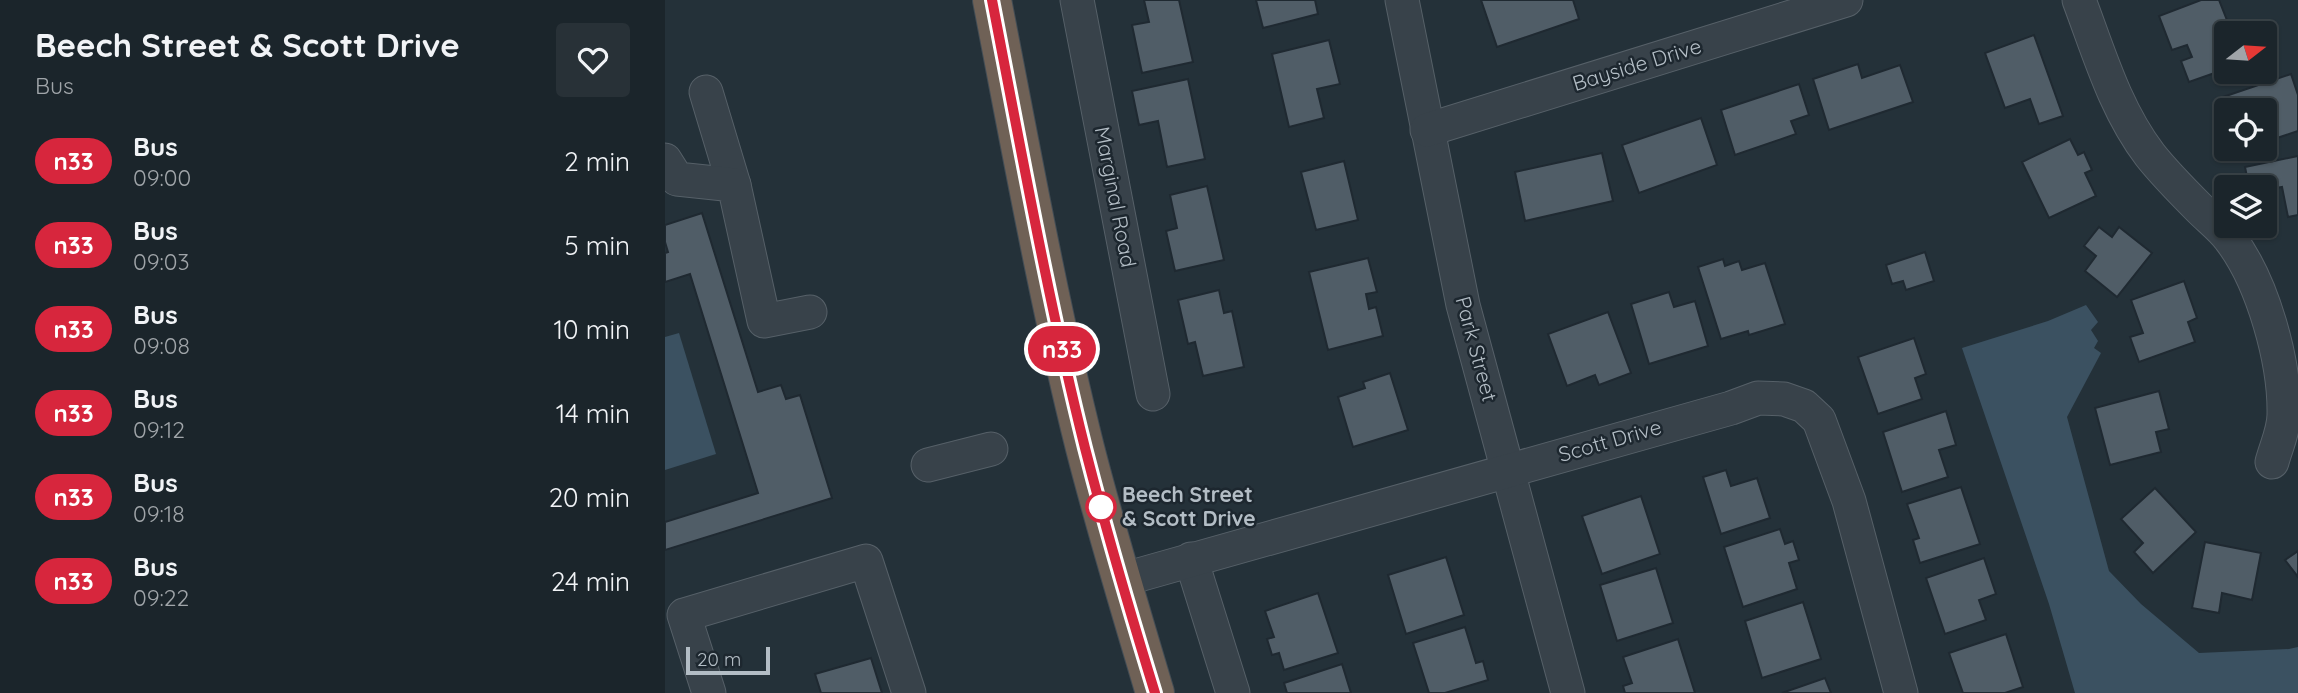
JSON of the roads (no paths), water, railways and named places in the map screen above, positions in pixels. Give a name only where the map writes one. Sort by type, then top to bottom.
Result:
[{"type":"highway","points":[[992,0],[1069,380],[1121,580],[1155,693]]},
{"type":"street","name":"Marginal Road","points":[[1077,0],[1153,394]]},
{"type":"street","name":"Park Street","points":[[1402,0],[1463,305],[1568,693]]},
{"type":"street","name":"Bayside Drive","points":[[1427,130],[1846,0]]},
{"type":"street","points":[[2079,0],[2115,96],[2130,124],[2149,154],[2188,198],[2229,237],[2259,288],[2274,341],[2284,418],[2272,462]]},
{"type":"street","points":[[706,92],[734,185],[764,321],[810,312]]},
{"type":"street","points":[[665,160],[677,179],[734,185]]},
{"type":"street","name":"Scott Drive","points":[[1121,580],[1731,408],[1758,398],[1784,399],[1804,405],[1819,421],[1849,501],[1901,693]]},
{"type":"street","points":[[928,465],[991,449]]},
{"type":"street","points":[[1191,559],[1233,693]]},
{"type":"street","points":[[709,693],[684,615],[866,561],[909,693]]},
{"type":"water","points":[[2086,305],[2098,322],[2091,330],[2098,341],[2094,348],[2101,353],[2067,417],[2109,571],[2141,604],[2199,653],[2298,647],[2298,693],[2075,693],[2049,604],[1962,348],[2048,321]]},
{"type":"water","points":[[679,333],[716,454],[665,470],[665,337]]},
{"type":"place","name":"Beech Street & Scott Drive","points":[[1101,507]]}]
